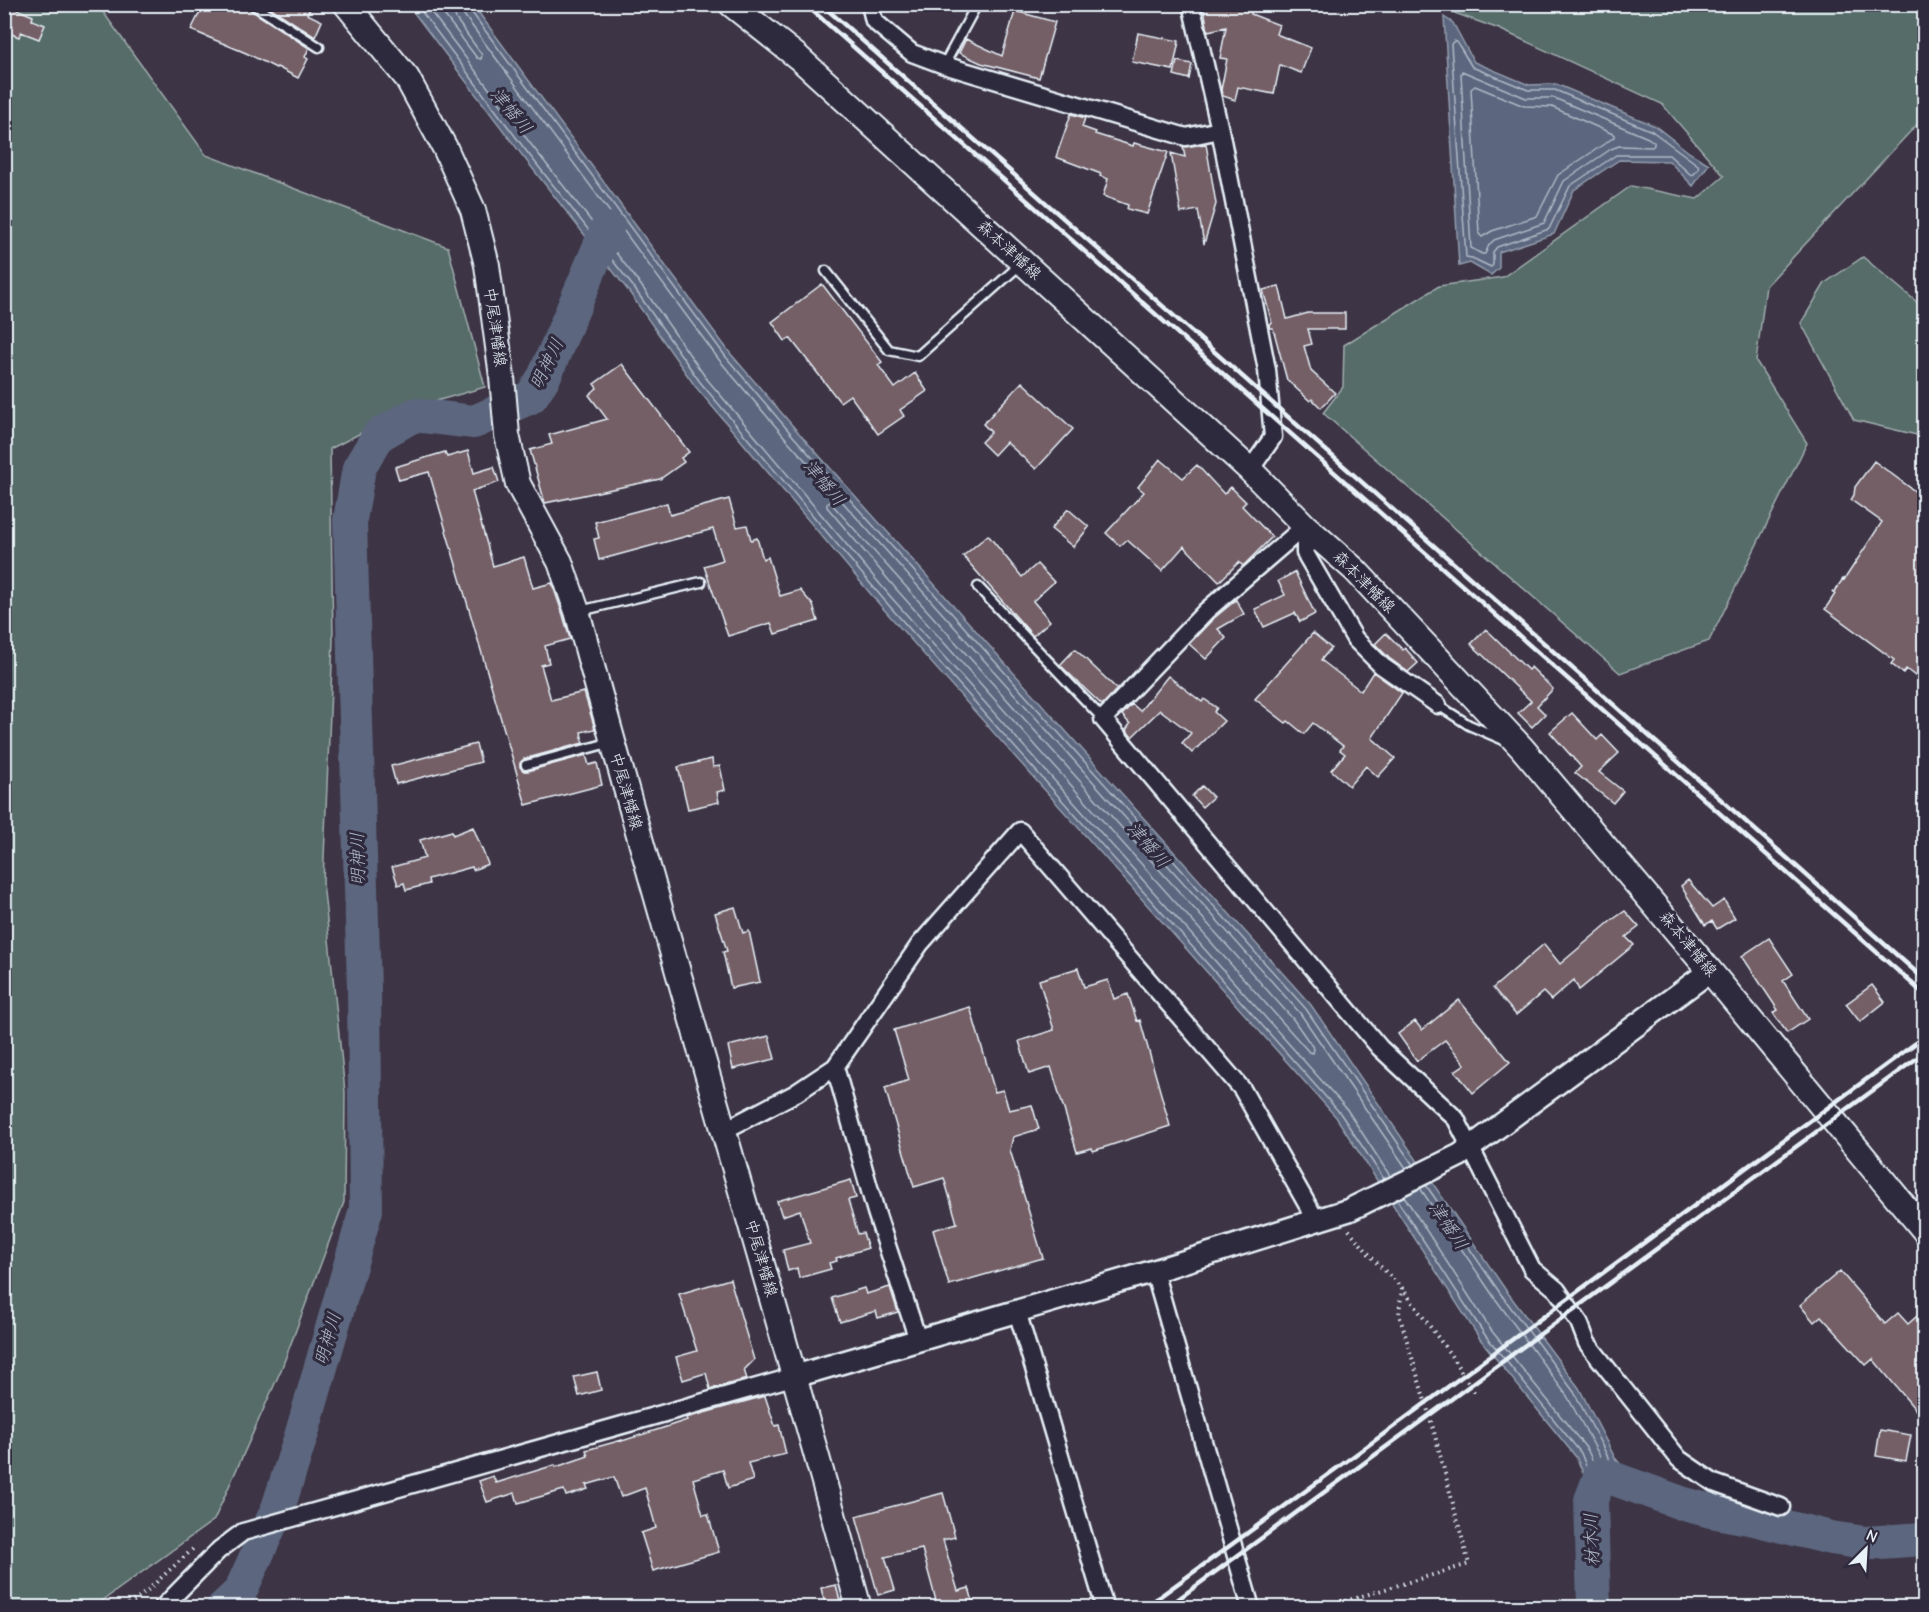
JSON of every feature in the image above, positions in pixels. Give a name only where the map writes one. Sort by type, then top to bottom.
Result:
[{"type":"main road","name":"中尾津幡線","points":[[346,4],[407,78],[445,148],[473,210],[487,265],[502,377],[507,435],[518,484],[560,562],[577,611],[723,1131],[796,1376],[859,1608]]},
{"type":"main road","name":"森本津幡線","points":[[731,4],[799,58],[1250,470],[1305,526],[1355,570],[1522,748],[1924,1230]]},
{"type":"street","points":[[870,4],[874,21],[912,52],[944,65],[1186,137],[1220,130]]},
{"type":"street","points":[[1191,4],[1220,130],[1267,370],[1273,437],[1250,470]]},
{"type":"street","points":[[1305,526],[1305,553],[1355,639],[1382,666],[1438,705]]},
{"type":"street","points":[[1305,526],[1206,611],[1103,719],[1380,1048],[1456,1119],[1465,1152],[1532,1269],[1557,1290],[1580,1322],[1587,1343],[1679,1459],[1714,1483],[1781,1507]]},
{"type":"street","points":[[723,1131],[796,1093],[835,1067],[920,944],[1020,831],[1242,1089],[1316,1220]]},
{"type":"street","points":[[162,1608],[219,1550],[243,1532],[796,1376],[1154,1271],[1316,1220],[1349,1220],[1465,1152],[1710,971]]},
{"type":"street","points":[[835,1067],[876,1212],[918,1340]]},
{"type":"street","points":[[1154,1271],[1251,1608]]},
{"type":"street","points":[[1017,1311],[1105,1608]]},
{"type":"lane","points":[[252,4],[320,47]]},
{"type":"lane","points":[[944,65],[977,4]]},
{"type":"lane","points":[[826,271],[889,350],[918,356],[1022,262]]},
{"type":"lane","points":[[577,611],[701,582]]},
{"type":"lane","points":[[978,587],[1103,719]]},
{"type":"lane","points":[[1438,705],[1469,725],[1522,748]]},
{"type":"lane","points":[[526,765],[612,742]]},
{"type":"path","points":[[1349,1220],[1374,1260],[1402,1288],[1450,1354],[1476,1395]]},
{"type":"path","points":[[1322,1608],[1469,1564],[1433,1428],[1399,1314],[1402,1288]]},
{"type":"path","points":[[123,1608],[140,1597],[189,1551],[209,1538],[219,1550]]},
{"type":"green space","points":[[5,5],[98,5],[206,155],[448,247],[485,387],[405,410],[330,449],[333,640],[323,882],[345,1092],[344,1202],[281,1370],[214,1520],[95,1606],[5,1608]]},
{"type":"green space","points":[[1450,5],[1924,5],[1924,117],[1766,286],[1756,361],[1807,443],[1709,641],[1620,673],[1323,413],[1343,387],[1344,345],[1439,286],[1503,277],[1631,186],[1697,199],[1724,176],[1662,104],[1499,29],[1449,11]]},
{"type":"green space","points":[[1863,257],[1924,308],[1924,438],[1854,420],[1801,323],[1825,283]]},
{"type":"water","points":[[408,5],[473,5],[730,353],[1311,1005],[1505,1289],[1579,1388],[1615,1458],[1627,1471],[1656,1492],[1602,1488],[1591,1500],[1585,1477],[1576,1457],[1480,1339],[1336,1117],[880,605],[695,386],[627,289]]},
{"type":"water","points":[[1444,17],[1453,23],[1474,62],[1529,85],[1556,84],[1655,126],[1690,153],[1709,164],[1693,186],[1669,161],[1619,160],[1574,190],[1554,234],[1499,252],[1499,268],[1491,275],[1470,263],[1459,266]]},
{"type":"building","points":[[4,4],[33,16],[32,20],[45,25],[39,39],[21,32],[19,37],[4,31]]},
{"type":"building","points":[[204,4],[246,4],[249,9],[309,48],[305,57],[308,59],[298,78],[191,30]]},
{"type":"building","points":[[265,4],[313,4],[307,14],[322,21],[315,37]]},
{"type":"building","points":[[1203,4],[1252,4],[1251,14],[1279,25],[1276,34],[1311,48],[1301,73],[1280,65],[1274,94],[1238,87],[1235,100],[1223,96],[1221,90],[1227,59],[1220,58],[1226,27],[1208,31]]},
{"type":"building","points":[[1015,11],[1055,22],[1039,78],[981,63],[959,53],[966,39],[1002,56]]},
{"type":"building","points":[[1138,33],[1179,41],[1173,70],[1132,62]]},
{"type":"building","points":[[1177,61],[1192,64],[1189,79],[1174,75]]},
{"type":"building","points":[[1071,114],[1085,118],[1082,127],[1096,132],[1095,134],[1133,146],[1134,143],[1168,152],[1147,214],[1127,209],[1128,205],[1103,196],[1108,179],[1100,176],[1101,174],[1056,157]]},
{"type":"building","points":[[1206,144],[1216,204],[1204,244],[1198,210],[1181,213],[1171,153],[1185,157],[1183,147]]},
{"type":"building","points":[[822,284],[882,362],[878,365],[895,388],[915,373],[927,391],[900,410],[904,416],[878,434],[850,395],[840,402],[790,338],[785,341],[772,322]]},
{"type":"building","points":[[1279,286],[1287,319],[1308,313],[1345,313],[1345,329],[1308,329],[1312,344],[1304,346],[1311,371],[1335,393],[1321,408],[1287,380],[1273,328],[1270,328],[1269,324],[1272,323],[1263,290]]},
{"type":"building","points":[[622,364],[689,452],[681,458],[684,462],[660,479],[545,503],[530,450],[552,444],[549,435],[607,419],[589,395],[597,388],[594,384]]},
{"type":"building","points":[[1022,382],[1073,429],[1036,469],[1006,442],[994,455],[981,442],[991,432],[983,424]]},
{"type":"building","points":[[468,451],[474,473],[494,467],[499,482],[472,491],[493,566],[524,557],[533,588],[552,583],[563,615],[570,639],[545,646],[549,663],[541,665],[551,700],[584,692],[595,729],[581,732],[583,743],[524,759],[520,767],[528,771],[586,755],[589,765],[597,763],[602,785],[526,805],[429,472],[399,480],[395,467],[445,452],[447,457]]},
{"type":"building","points":[[1160,459],[1183,478],[1197,465],[1224,494],[1231,487],[1246,502],[1242,506],[1272,537],[1243,566],[1239,562],[1219,582],[1184,546],[1162,571],[1127,540],[1120,546],[1106,533],[1144,492],[1138,487]]},
{"type":"building","points":[[1874,461],[1924,498],[1924,683],[1906,669],[1903,673],[1891,664],[1894,660],[1825,609],[1835,594],[1833,593],[1882,522],[1851,500],[1855,487]]},
{"type":"building","points":[[729,499],[737,527],[747,525],[751,540],[757,538],[763,559],[768,557],[780,596],[800,590],[813,605],[818,621],[775,634],[771,623],[728,636],[704,566],[723,560],[713,529],[599,560],[594,539],[599,538],[595,522],[667,503],[670,515]]},
{"type":"building","points":[[1068,509],[1089,527],[1073,547],[1051,529]]},
{"type":"building","points":[[988,535],[1022,577],[1037,564],[1054,582],[1033,601],[1050,621],[1033,636],[963,556]]},
{"type":"building","points":[[1295,572],[1315,614],[1300,622],[1295,613],[1264,627],[1255,609],[1285,595],[1278,581]]},
{"type":"building","points":[[1236,600],[1244,614],[1218,629],[1226,638],[1206,659],[1189,644],[1213,619]]},
{"type":"building","points":[[1486,629],[1528,670],[1531,667],[1553,689],[1537,706],[1545,714],[1532,727],[1518,713],[1531,701],[1471,644]]},
{"type":"building","points":[[1313,633],[1331,648],[1321,660],[1361,691],[1373,672],[1402,693],[1372,738],[1395,758],[1378,777],[1366,766],[1349,786],[1331,770],[1345,754],[1340,750],[1343,746],[1313,723],[1304,734],[1255,699]]},
{"type":"building","points":[[1386,633],[1403,650],[1405,648],[1418,663],[1408,672],[1375,644]]},
{"type":"building","points":[[1075,649],[1117,689],[1102,705],[1060,665]]},
{"type":"building","points":[[1168,676],[1202,702],[1204,699],[1217,708],[1214,712],[1224,721],[1192,753],[1182,743],[1191,733],[1160,710],[1132,737],[1126,730],[1130,724],[1122,715],[1132,704],[1140,711]]},
{"type":"building","points":[[1572,713],[1597,740],[1602,735],[1619,753],[1599,772],[1623,791],[1613,803],[1575,773],[1581,767],[1550,732]]},
{"type":"building","points":[[476,744],[481,762],[396,784],[391,766]]},
{"type":"building","points":[[712,759],[713,767],[720,766],[725,790],[717,792],[719,802],[688,809],[678,767]]},
{"type":"building","points":[[1202,786],[1213,797],[1202,807],[1192,796]]},
{"type":"building","points":[[473,827],[488,864],[473,870],[472,867],[428,879],[429,884],[406,890],[404,883],[398,885],[392,867],[425,858],[420,840],[452,831],[453,835]]},
{"type":"building","points":[[1688,880],[1712,908],[1724,900],[1735,918],[1717,929],[1712,921],[1705,925],[1681,886]]},
{"type":"building","points":[[735,907],[743,933],[749,931],[760,982],[731,988],[723,952],[727,951],[715,913]]},
{"type":"building","points":[[1625,911],[1639,927],[1626,937],[1634,945],[1579,990],[1574,980],[1551,1000],[1543,992],[1516,1015],[1493,988],[1544,944],[1560,964]]},
{"type":"building","points":[[1769,938],[1793,974],[1783,981],[1808,1019],[1787,1033],[1773,1013],[1778,1010],[1742,956]]},
{"type":"building","points":[[1078,968],[1084,987],[1108,980],[1114,999],[1128,994],[1137,1021],[1140,1020],[1170,1126],[1093,1151],[1092,1148],[1077,1152],[1051,1067],[1029,1074],[1019,1041],[1054,1030],[1039,980]]},
{"type":"building","points":[[1872,985],[1885,1002],[1860,1022],[1846,1004]]},
{"type":"building","points":[[1459,1000],[1510,1062],[1473,1093],[1455,1071],[1465,1064],[1445,1040],[1417,1061],[1398,1034],[1415,1021],[1422,1030]]},
{"type":"building","points":[[970,1007],[995,1092],[1003,1090],[1009,1110],[1032,1105],[1039,1129],[1013,1137],[1010,1150],[1043,1258],[949,1285],[933,1230],[957,1223],[944,1178],[914,1187],[885,1088],[909,1080],[894,1030]]},
{"type":"building","points":[[769,1036],[775,1059],[733,1069],[728,1046]]},
{"type":"building","points":[[851,1180],[856,1198],[848,1200],[858,1234],[863,1233],[868,1248],[836,1258],[837,1261],[829,1263],[831,1269],[799,1278],[797,1268],[788,1271],[783,1250],[810,1243],[800,1210],[782,1216],[777,1201]]},
{"type":"building","points":[[1840,1271],[1885,1324],[1898,1313],[1908,1324],[1924,1310],[1924,1420],[1873,1359],[1866,1365],[1821,1316],[1814,1322],[1800,1305]]},
{"type":"building","points":[[730,1279],[754,1360],[744,1370],[747,1379],[710,1389],[706,1373],[683,1380],[676,1357],[697,1351],[679,1294]]},
{"type":"building","points":[[890,1287],[898,1312],[878,1318],[876,1311],[840,1322],[832,1298],[864,1288],[866,1294]]},
{"type":"building","points":[[597,1372],[601,1390],[579,1396],[574,1377]]},
{"type":"building","points":[[765,1396],[775,1426],[779,1425],[786,1454],[748,1463],[753,1480],[728,1488],[723,1470],[693,1479],[703,1515],[708,1514],[719,1552],[653,1571],[641,1533],[656,1528],[645,1488],[621,1497],[614,1477],[586,1485],[588,1489],[566,1496],[564,1490],[518,1503],[515,1493],[487,1502],[479,1481],[493,1476],[496,1483],[555,1465],[556,1467],[588,1456],[586,1450]]},
{"type":"building","points":[[1880,1430],[1911,1435],[1906,1461],[1876,1456]]},
{"type":"building","points":[[943,1493],[955,1537],[943,1540],[958,1591],[969,1588],[975,1608],[938,1608],[922,1549],[885,1557],[895,1590],[878,1595],[856,1516]]},
{"type":"building","points":[[836,1585],[840,1601],[825,1604],[821,1588]]},
{"type":"waterway","name":"明神川","points":[[223,1608],[240,1592],[278,1508],[366,1210],[364,988],[350,520],[359,468],[379,435],[414,415],[474,422],[531,397],[544,377],[607,229]]},
{"type":"waterway","name":"材木川","points":[[1594,1608],[1591,1500],[1601,1474]]},
{"type":"waterway","name":"津幡川","points":[[1612,1478],[1684,1504],[1831,1538],[1865,1543],[1924,1539]]},
{"type":"railway","points":[[805,4],[1924,994]]},
{"type":"railway","points":[[821,4],[1924,979]]},
{"type":"railway","points":[[1144,1608],[1924,1037]]},
{"type":"railway","points":[[1166,1608],[1924,1053]]}]
